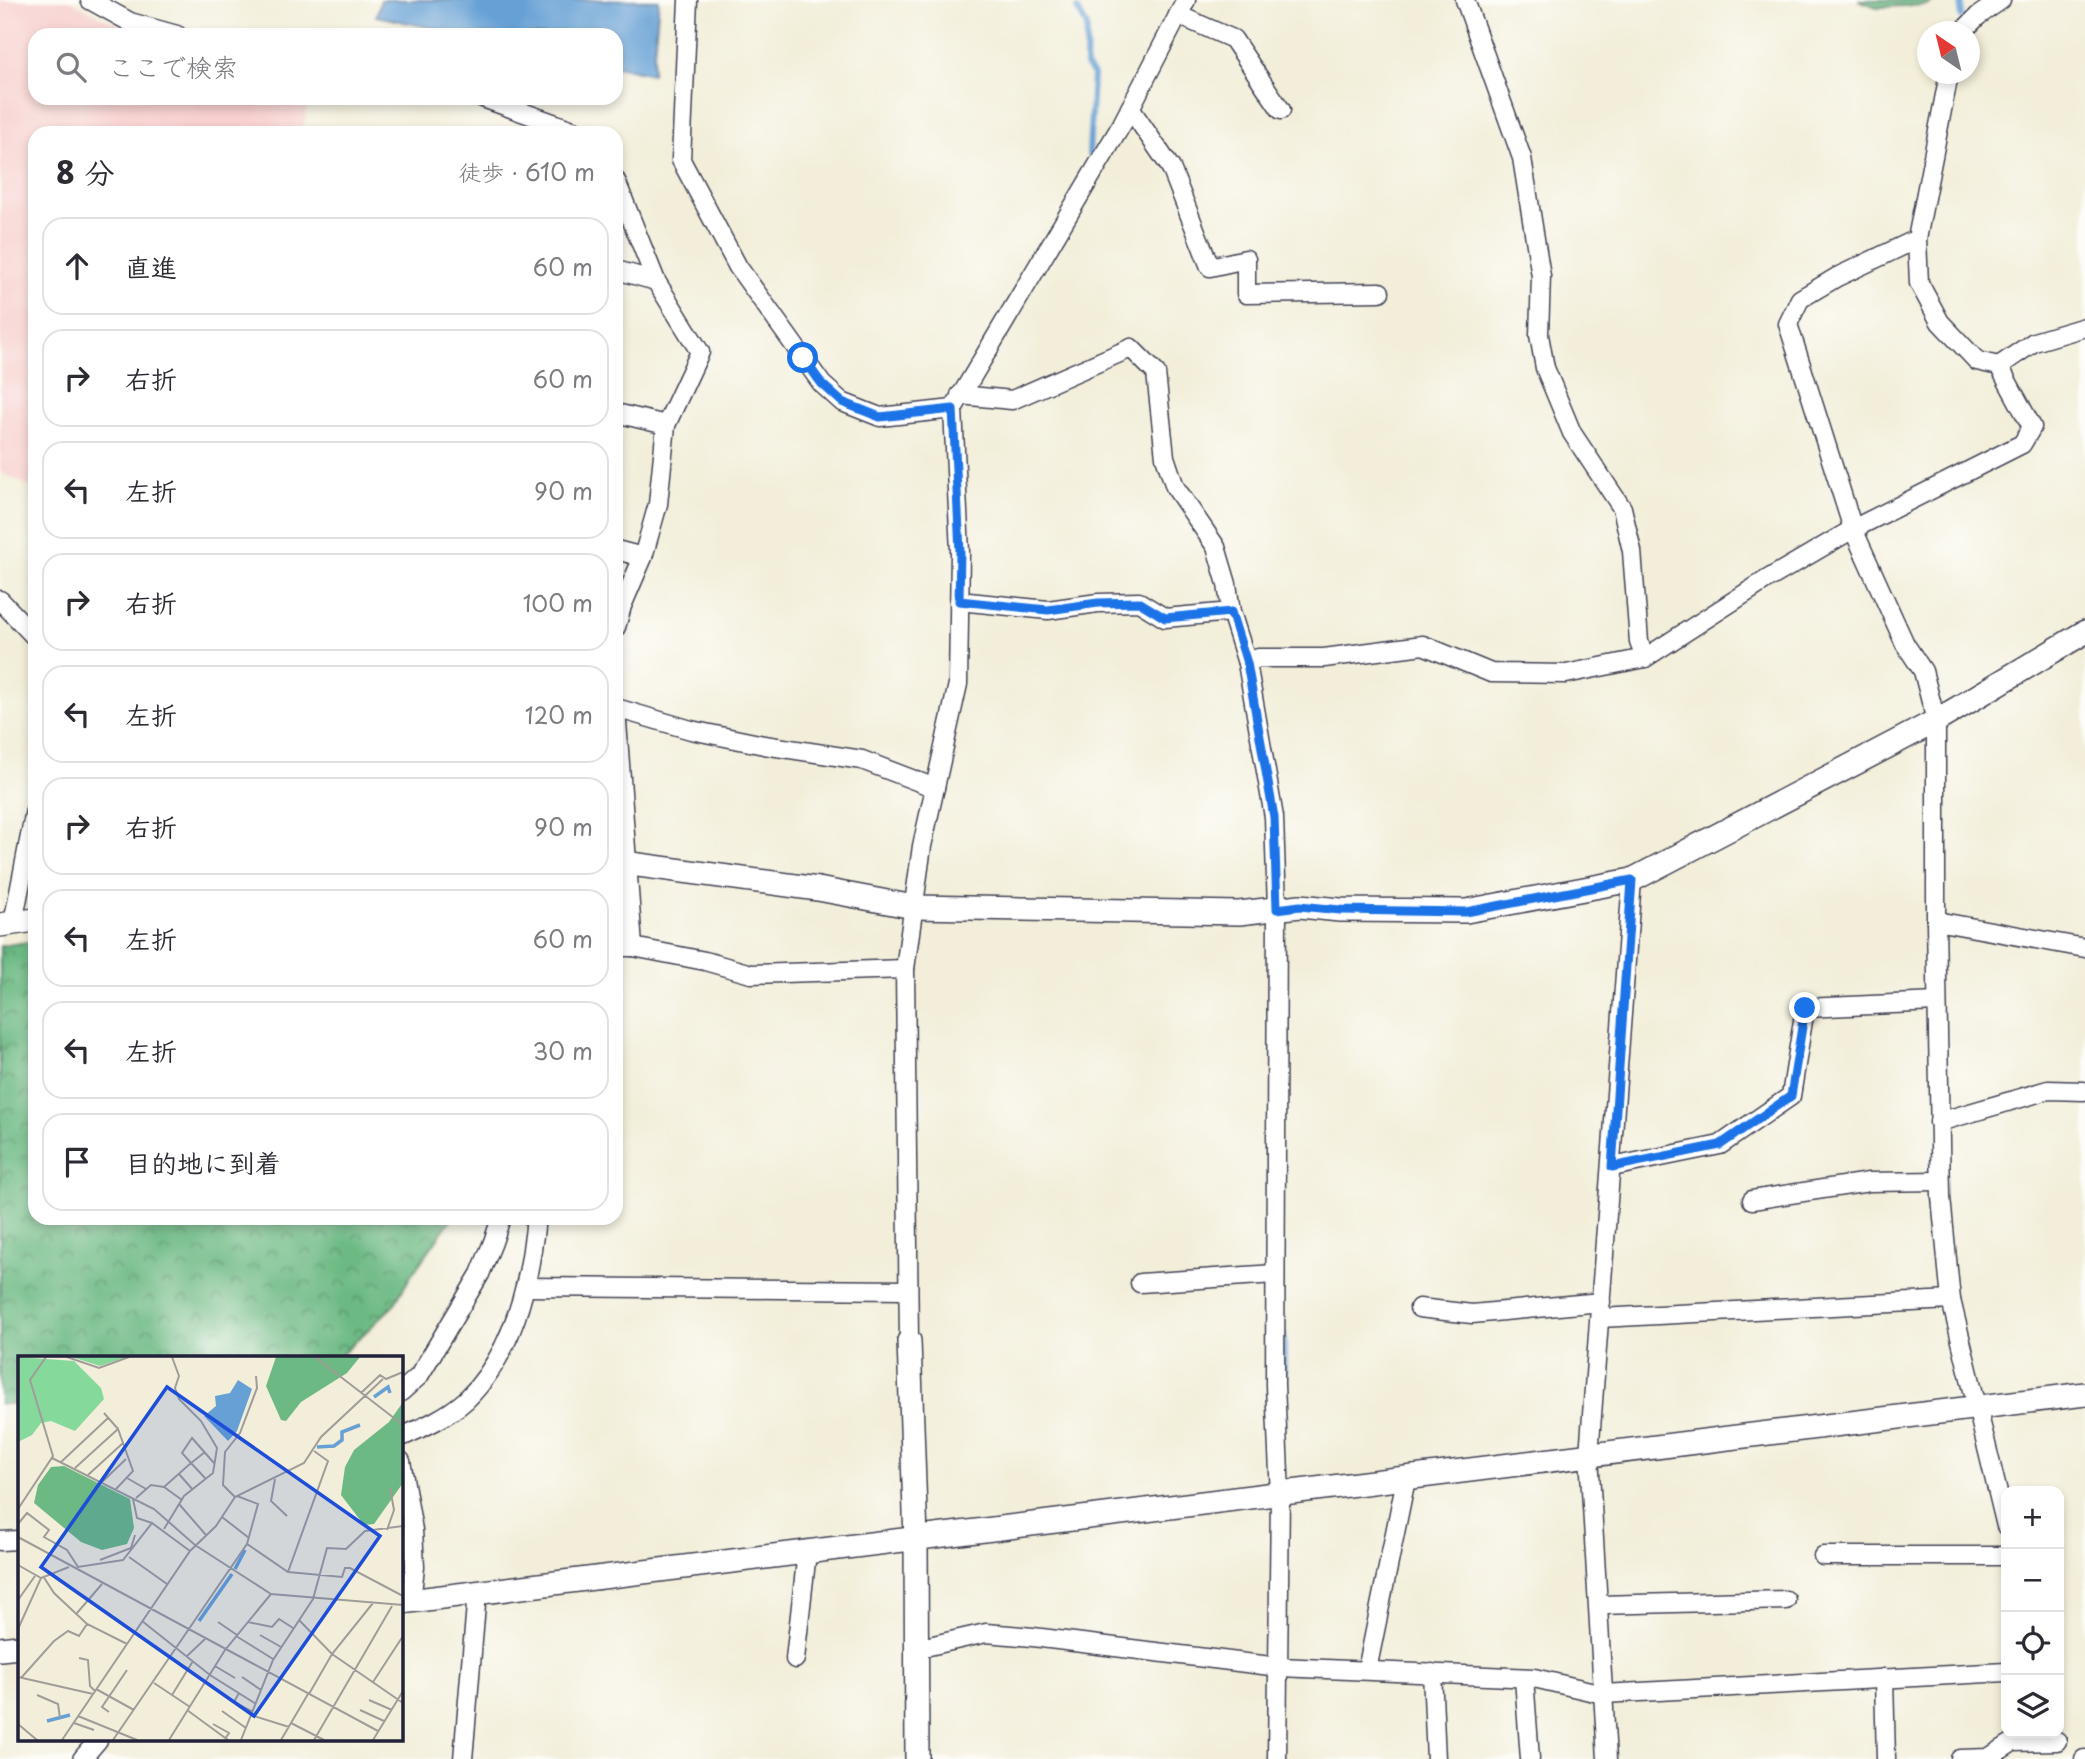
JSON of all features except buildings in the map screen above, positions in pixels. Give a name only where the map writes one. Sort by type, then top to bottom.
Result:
[{"type":"street","points":[[90,0],[130,22],[152,28]]},
{"type":"street","points":[[688,0],[681,160],[738,267],[822,384],[842,402],[880,417],[956,402],[1012,400],[1131,348],[1156,373],[1166,457],[1175,488],[1216,547],[1227,584],[1231,612],[1247,663],[1274,817],[1277,909],[1275,1385],[1280,1494],[1278,1759]]},
{"type":"street","points":[[1465,0],[1522,158],[1541,276],[1539,335],[1545,368],[1572,433],[1622,508],[1632,551],[1639,642],[1645,658]]},
{"type":"street","points":[[1973,21],[2001,0]]},
{"type":"street","points":[[917,1759],[916,1540],[908,1290],[905,969],[922,846],[958,684],[960,552],[956,402],[1130,108],[1179,5],[1233,39],[1281,110]]},
{"type":"street","points":[[1947,84],[1917,239],[1919,283],[1940,322],[1977,361],[1999,366],[2034,342],[2085,327]]},
{"type":"street","points":[[503,105],[561,126]]},
{"type":"street","points":[[1130,108],[1171,168],[1210,267],[1246,259],[1246,294],[1380,292]]},
{"type":"street","points":[[623,198],[656,281],[700,352],[666,425],[658,504],[643,557],[623,604]]},
{"type":"street","points":[[1917,239],[1838,276],[1800,299],[1788,324],[1853,529],[1905,644],[1923,671],[1936,721],[1940,1181],[1951,1300],[2001,1506]]},
{"type":"street","points":[[623,272],[656,281]]},
{"type":"street","points":[[1247,663],[1258,658],[1324,658],[1423,645],[1490,673],[1566,674],[1645,658],[1766,580],[1853,529],[2022,444],[2032,427],[1999,366]]},
{"type":"street","points":[[623,415],[666,425]]},
{"type":"street","points":[[623,552],[643,557]]},
{"type":"street","points":[[0,600],[28,630]]},
{"type":"street","points":[[959,601],[1048,610],[1098,603],[1139,602],[1165,618],[1231,612]]},
{"type":"street","points":[[623,862],[818,889],[914,907],[1239,913],[1300,906],[1340,910],[1466,912],[1632,880],[1936,721],[2085,632]]},
{"type":"street","points":[[623,710],[691,730],[764,746],[862,760],[935,788]]},
{"type":"street","points":[[16,923],[28,852]]},
{"type":"street","points":[[1607,1759],[1589,1455],[1632,880]]},
{"type":"street","points":[[623,904],[624,947],[705,961],[751,974],[905,969]]},
{"type":"street","points":[[1936,921],[2085,948]]},
{"type":"street","points":[[1612,1167],[1720,1145],[1791,1096],[1805,1008],[1937,1002]]},
{"type":"street","points":[[1939,1122],[2048,1090],[2084,1091]]},
{"type":"street","points":[[1752,1200],[1869,1182],[1940,1181]]},
{"type":"street","points":[[402,1391],[419,1376],[480,1274],[498,1225]]},
{"type":"street","points":[[402,1437],[437,1421],[465,1400],[486,1377],[508,1339],[526,1287],[534,1225]]},
{"type":"street","points":[[1140,1283],[1275,1275]]},
{"type":"street","points":[[526,1287],[908,1290]]},
{"type":"street","points":[[1419,1308],[1472,1314],[1951,1300]]},
{"type":"street","points":[[402,1467],[413,1530],[415,1567],[406,1601],[2085,1394]]},
{"type":"street","points":[[1367,1670],[1406,1479]]},
{"type":"street","points":[[0,1541],[18,1540]]},
{"type":"street","points":[[795,1658],[807,1552]]},
{"type":"street","points":[[1823,1556],[2001,1556]]},
{"type":"street","points":[[463,1759],[477,1593]]},
{"type":"street","points":[[1599,1605],[1786,1600]]},
{"type":"street","points":[[916,1649],[986,1633],[1279,1667],[1534,1678],[1603,1694],[2001,1672]]},
{"type":"street","points":[[0,1649],[18,1647]]},
{"type":"street","points":[[1432,1672],[1436,1759]]},
{"type":"street","points":[[1524,1678],[1530,1759]]},
{"type":"street","points":[[1884,1678],[1886,1759]]},
{"type":"street","points":[[1960,1759],[1988,1758],[2013,1742],[2047,1738]]},
{"type":"street","points":[[2055,1738],[2061,1759]]},
{"type":"street","points":[[82,1759],[96,1742]]},
{"type":"shaded area","points":[[0,0],[69,0],[110,21],[132,28],[28,28],[28,105],[307,105],[304,126],[28,126],[28,486],[0,472]]},
{"type":"green space","points":[[1858,0],[1935,0],[1927,5],[1877,7]]},
{"type":"green space","points":[[28,942],[28,1225],[447,1225],[410,1277],[394,1305],[340,1356],[18,1356],[18,1404],[0,1404],[0,946]]},
{"type":"water","points":[[381,0],[659,0],[652,74],[623,68],[623,28],[432,28],[376,16]]},
{"type":"waterway","points":[[1961,16],[1962,0]]},
{"type":"waterway","points":[[1077,9],[1087,26],[1086,66],[1093,75],[1089,154]]},
{"type":"waterway","points":[[1284,1335],[1284,1392]]},
{"type":"route","points":[[803,358],[822,384],[842,402],[880,417],[953,409],[960,552],[959,601],[1048,610],[1098,603],[1139,602],[1165,618],[1231,612],[1247,663],[1274,817],[1277,909],[1300,906],[1340,910],[1466,912],[1632,880],[1612,1167],[1720,1145],[1791,1096],[1805,1008]]}]
